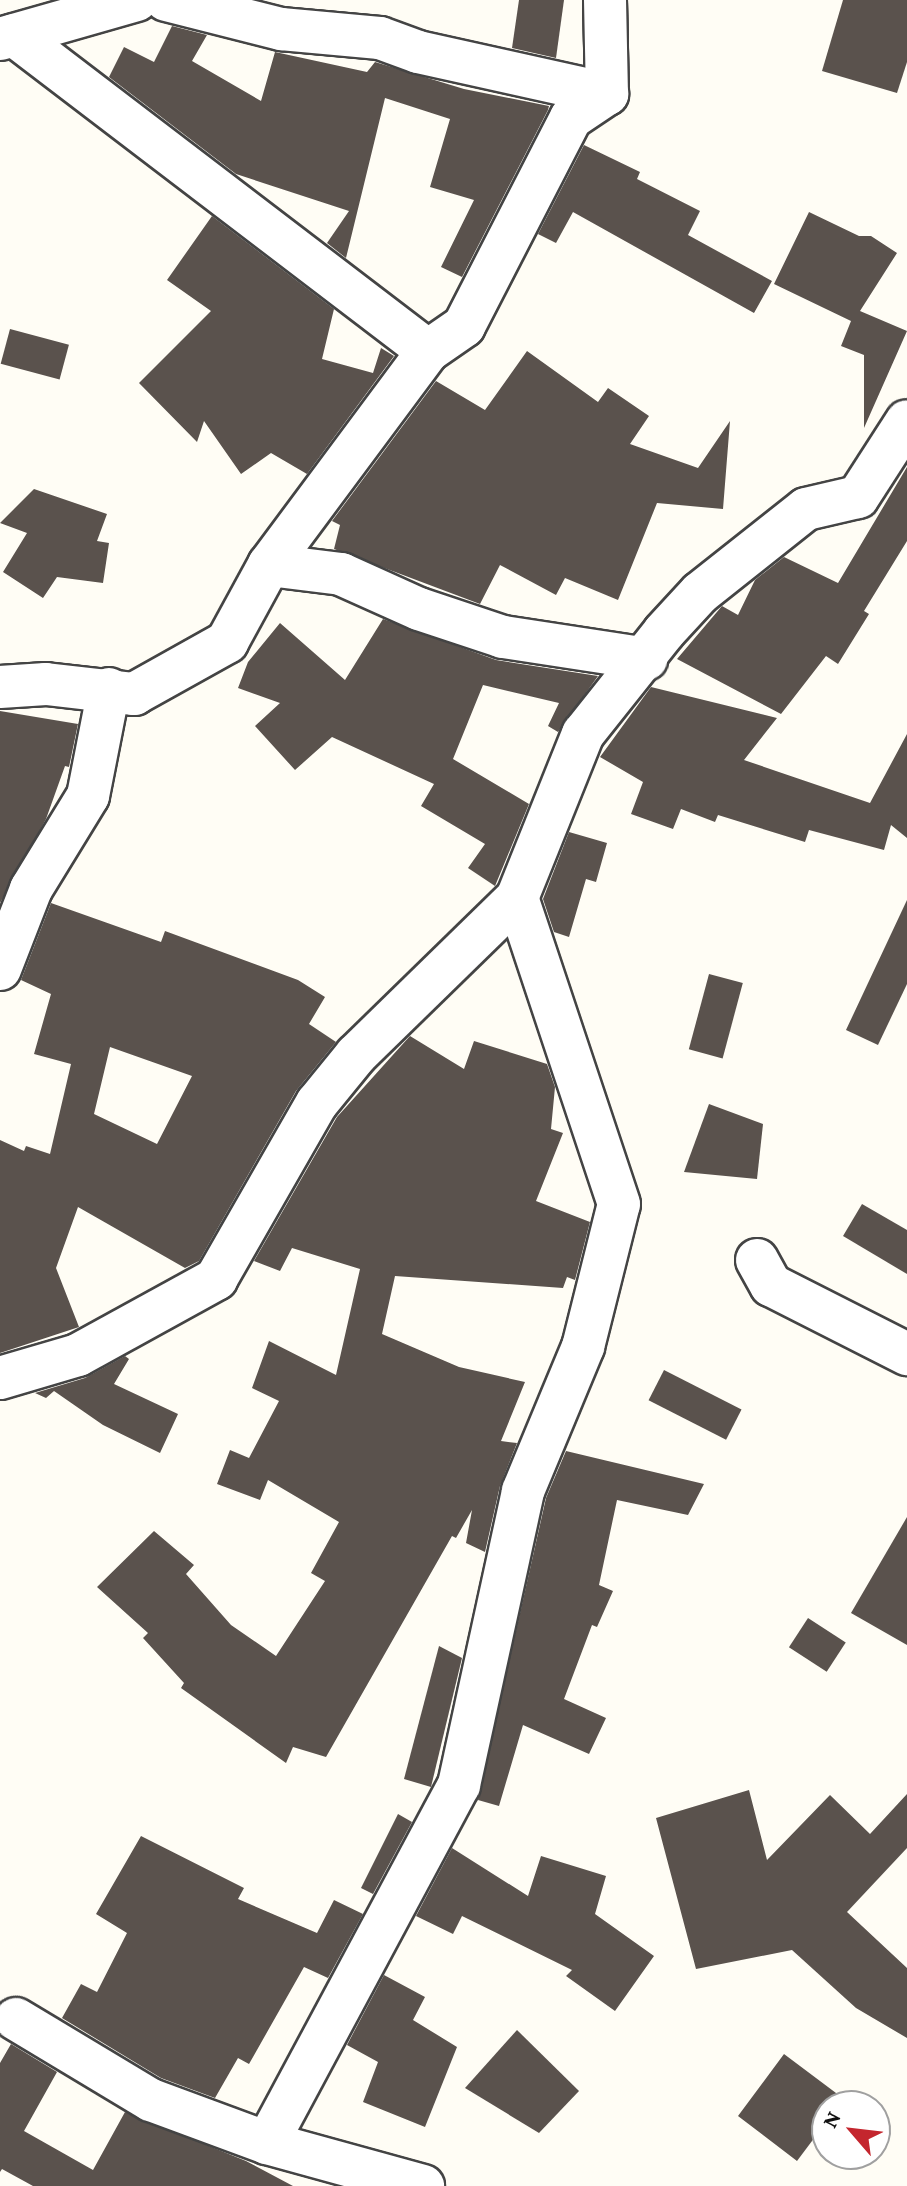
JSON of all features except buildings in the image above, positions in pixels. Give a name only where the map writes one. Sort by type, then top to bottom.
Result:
[{"type":"street","points":[[7,37],[137,0]]},
{"type":"street","points":[[166,0],[281,29],[380,38],[418,52],[607,94]]},
{"type":"street","points":[[605,0],[607,94]]},
{"type":"street","points":[[7,37],[428,351]]},
{"type":"street","points":[[0,687],[46,684],[134,694],[227,642],[269,565],[428,351],[464,326],[571,118],[607,94]]},
{"type":"street","points":[[0,1378],[78,1355],[216,1279],[317,1103],[356,1055],[517,898],[583,734],[700,593],[806,509],[858,497],[907,421]]},
{"type":"street","points":[[269,565],[341,574],[419,609],[503,637],[646,659]]},
{"type":"street","points":[[0,969],[31,889],[88,796],[109,689]]},
{"type":"street","points":[[267,2143],[459,1785],[523,1491],[583,1347],[619,1204],[517,898]]},
{"type":"street","points":[[757,1260],[771,1285],[907,1354]]},
{"type":"street","points":[[5,2027],[151,2100],[267,2143],[423,2186]]}]
